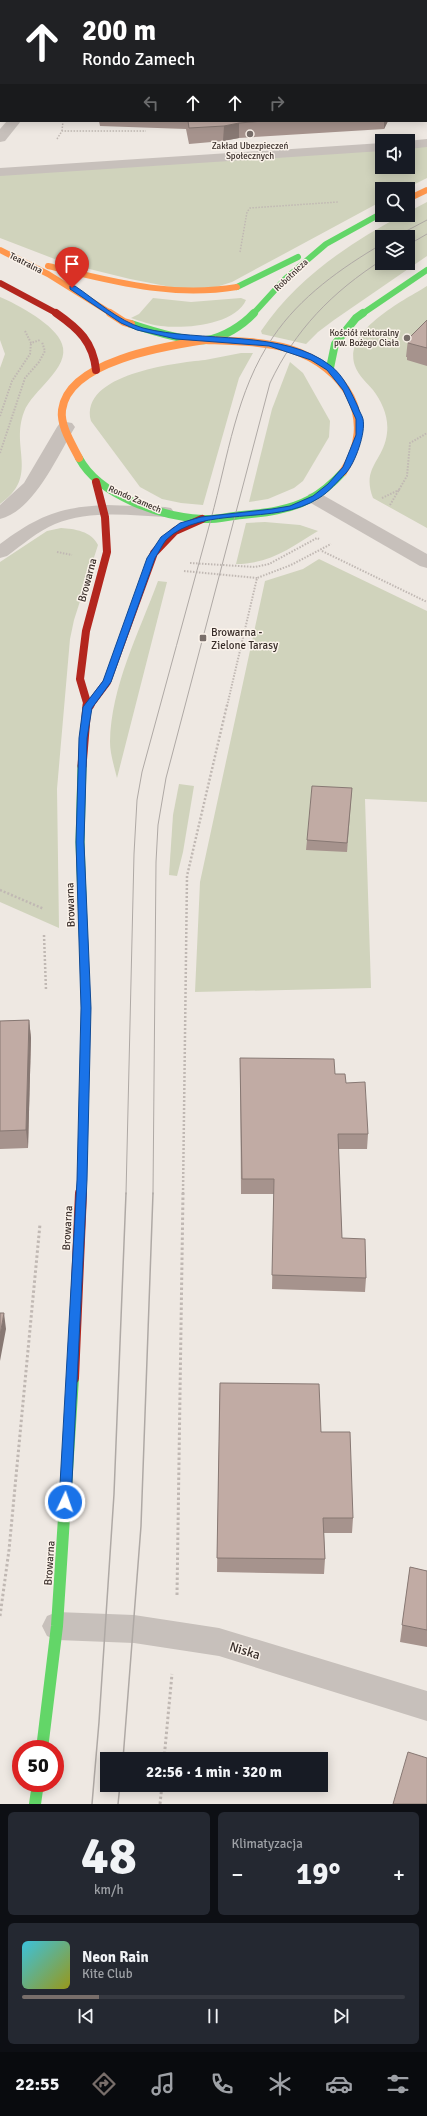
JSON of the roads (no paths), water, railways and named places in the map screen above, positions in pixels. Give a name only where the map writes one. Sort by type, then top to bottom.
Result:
[{"type":"main road","points":[[415,196],[427,190]]},
{"type":"main road","name":"Robotnicza","points":[[205,340],[230,332],[248,320],[285,279],[326,244],[375,217]]},
{"type":"main road","points":[[16,257],[76,273],[148,288],[196,293],[220,291],[236,287],[326,244]]},
{"type":"main road","name":"Teatralna","points":[[0,250],[16,257],[72,288],[124,322],[156,333],[205,340]]},
{"type":"main road","points":[[330,368],[335,344],[356,318],[427,270]]},
{"type":"main road","points":[[0,283],[48,308],[80,334],[92,348],[95,356],[96,370]]},
{"type":"main road","name":"Rondo Zamech","points":[[205,340],[269,344],[300,353],[330,368],[352,401],[360,419],[360,435],[347,468],[330,486],[315,498],[292,507],[272,512],[204,519],[165,512],[122,496],[96,482],[76,454],[61,408],[64,398],[77,382],[96,370],[124,357],[178,344],[205,340]]},
{"type":"main road","name":"Browarna","points":[[43,1740],[57,1626],[73,1379],[82,1180],[86,1008],[80,842],[83,738],[88,707],[80,679],[86,631],[107,552],[108,539],[105,511],[96,482]]},
{"type":"main road","name":"Browarna","points":[[88,707],[107,682],[151,558],[163,539],[171,531],[183,524],[204,519]]},
{"type":"main road","points":[[35,1804],[37,1792]]},
{"type":"street","points":[[0,138],[13,122]]},
{"type":"street","points":[[415,145],[427,144]]},
{"type":"street","points":[[0,172],[375,147]]},
{"type":"street","points":[[0,514],[31,486],[66,427]]},
{"type":"street","points":[[315,498],[427,562]]},
{"type":"street","points":[[0,552],[48,520],[69,515],[105,511],[165,512]]},
{"type":"street","name":"Niska","points":[[57,1626],[134,1629],[176,1634],[219,1642],[427,1706]]},
{"type":"tram line","points":[[408,230],[427,220]]},
{"type":"tram line","points":[[415,241],[427,234]]},
{"type":"tram line","points":[[126,1194],[134,854],[137,800],[142,772],[211,519],[234,425],[250,380],[260,358],[273,337],[296,309],[322,284],[351,263],[375,248]]},
{"type":"tram line","points":[[153,1194],[156,862],[158,825],[166,778],[270,383],[280,364],[303,329],[331,299],[375,265]]},
{"type":"tram line","points":[[92,1804],[114,1494],[126,1193]]},
{"type":"tram line","points":[[124,1752],[141,1526],[153,1193]]},
{"type":"tram line","points":[[118,1804],[119,1792]]},
{"type":"place","name":"Zakład Ubezpieczeń Społecznych","points":[[250,134]]},
{"type":"place","name":"Kościół rektoralny pw. Bożego Ciała","points":[[407,338]]},
{"type":"place","name":"Browarna - Zielone Tarasy","points":[[203,638]]}]
